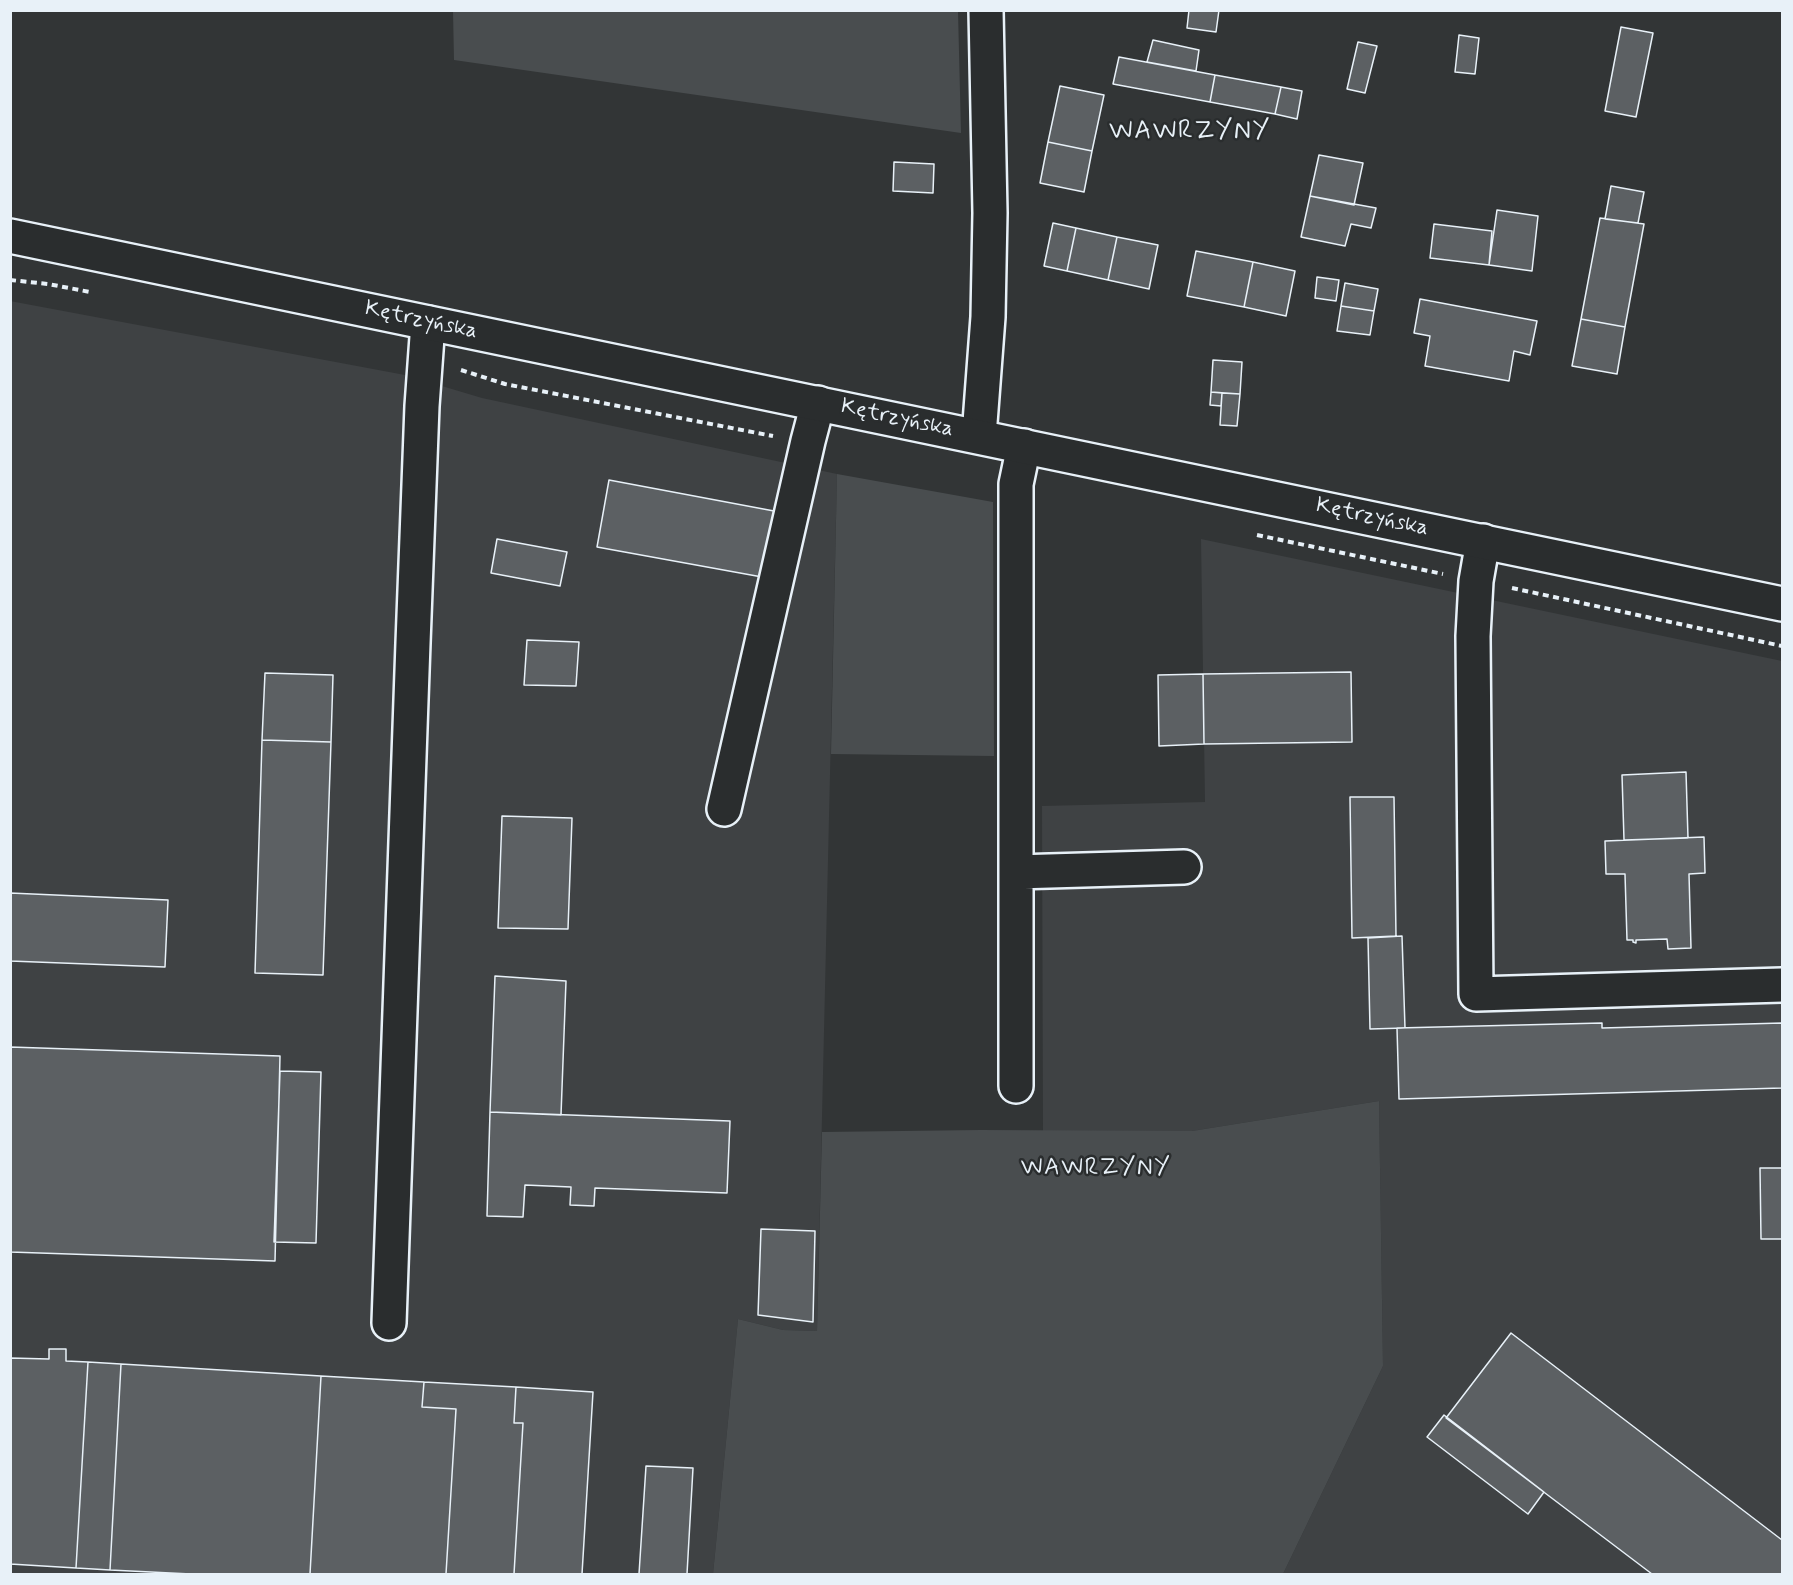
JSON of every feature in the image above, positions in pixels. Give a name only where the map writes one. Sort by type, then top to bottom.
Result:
[{"type":"main road","points":[[979,436],[988,317],[990,213],[986,10]]},
{"type":"main road","name":"Kętrzyńska","points":[[10,236],[1782,604]]},
{"type":"main road","points":[[389,1323],[415,584],[422,406],[428,323]]},
{"type":"main road","points":[[724,809],[818,403]]},
{"type":"main road","points":[[1016,1086],[1016,484],[1024,446]]},
{"type":"main road","points":[[1483,541],[1476,581],[1473,636],[1476,994],[1782,985]]},
{"type":"main road","points":[[1016,872],[1184,867]]},
{"type":"path","points":[[11,279],[93,293]]},
{"type":"path","points":[[426,360],[505,384],[760,434],[808,441]]},
{"type":"path","points":[[1246,532],[1782,646]]},
{"type":"shaded area","points":[[453,11],[958,11],[961,133],[454,60]]},
{"type":"shaded area","points":[[10,301],[405,375],[482,398],[837,474],[817,1331],[783,1330],[738,1319],[713,1574],[11,1574]]},
{"type":"shaded area","points":[[837,474],[993,502],[994,756],[831,754]]},
{"type":"shaded area","points":[[1201,539],[1782,661],[1782,1574],[1283,1574],[1383,1366],[1379,1101],[1192,1131],[1043,1131],[1042,806],[1205,802]]},
{"type":"shaded area","points":[[1379,1101],[1383,1366],[1283,1574],[713,1574],[738,1319],[783,1330],[817,1331],[822,1132],[1192,1131]]},
{"type":"building","points":[[1189,10],[1219,10],[1216,32],[1187,28]]},
{"type":"building","points":[[1621,27],[1653,33],[1636,117],[1605,111]]},
{"type":"building","points":[[1459,35],[1479,38],[1475,74],[1455,72]]},
{"type":"building","points":[[1153,40],[1199,50],[1196,71],[1147,62]]},
{"type":"building","points":[[1358,42],[1377,46],[1365,93],[1347,89]]},
{"type":"building","points":[[1119,57],[1215,75],[1210,102],[1113,84]]},
{"type":"building","points":[[1215,75],[1281,87],[1275,114],[1210,102]]},
{"type":"building","points":[[1060,86],[1104,95],[1092,151],[1048,142]]},
{"type":"building","points":[[1281,87],[1302,91],[1297,119],[1275,114]]},
{"type":"building","points":[[1048,142],[1092,151],[1084,192],[1040,183]]},
{"type":"building","points":[[1319,155],[1363,163],[1354,205],[1310,196]]},
{"type":"building","points":[[894,162],[934,164],[933,193],[893,191]]},
{"type":"building","points":[[1611,186],[1644,192],[1638,223],[1605,219]]},
{"type":"building","points":[[1310,196],[1376,208],[1371,228],[1351,224],[1345,246],[1301,237]]},
{"type":"building","points":[[1497,210],[1538,216],[1532,271],[1489,265]]},
{"type":"building","points":[[1600,218],[1644,224],[1625,327],[1581,319]]},
{"type":"building","points":[[1053,223],[1076,228],[1067,271],[1044,266]]},
{"type":"building","points":[[1434,224],[1492,231],[1489,265],[1430,258]]},
{"type":"building","points":[[1076,228],[1117,237],[1108,280],[1067,271]]},
{"type":"building","points":[[1117,237],[1158,245],[1149,289],[1108,280]]},
{"type":"building","points":[[1196,251],[1253,262],[1244,307],[1187,296]]},
{"type":"building","points":[[1253,262],[1295,271],[1286,316],[1244,307]]},
{"type":"building","points":[[1317,277],[1339,280],[1336,301],[1315,298]]},
{"type":"building","points":[[1345,283],[1378,289],[1374,311],[1341,306]]},
{"type":"building","points":[[1420,299],[1537,321],[1530,355],[1514,351],[1509,381],[1425,366],[1430,336],[1414,333]]},
{"type":"building","points":[[1341,306],[1374,311],[1370,335],[1337,331]]},
{"type":"building","points":[[1581,319],[1625,327],[1617,374],[1572,366]]},
{"type":"building","points":[[1213,360],[1242,362],[1240,394],[1211,392]]},
{"type":"building","points":[[1211,392],[1222,393],[1221,406],[1210,405]]},
{"type":"building","points":[[1222,393],[1240,394],[1237,426],[1220,425]]},
{"type":"building","points":[[609,480],[774,511],[762,577],[597,547]]},
{"type":"building","points":[[497,539],[567,552],[560,586],[491,573]]},
{"type":"building","points":[[527,640],[579,642],[576,686],[524,685]]},
{"type":"building","points":[[1351,672],[1352,742],[1204,744],[1203,674]]},
{"type":"building","points":[[265,673],[333,675],[331,742],[262,740]]},
{"type":"building","points":[[1203,674],[1204,744],[1159,746],[1158,675]]},
{"type":"building","points":[[262,740],[331,742],[323,975],[255,973]]},
{"type":"building","points":[[1686,772],[1688,838],[1624,840],[1622,775]]},
{"type":"building","points":[[1350,797],[1394,797],[1396,936],[1352,938]]},
{"type":"building","points":[[502,816],[572,818],[568,929],[498,928]]},
{"type":"building","points":[[1704,837],[1705,873],[1689,874],[1691,948],[1668,949],[1667,939],[1636,940],[1636,943],[1633,940],[1627,940],[1625,874],[1606,874],[1605,841]]},
{"type":"building","points":[[10,893],[168,900],[165,967],[10,961]]},
{"type":"building","points":[[1402,936],[1405,1028],[1370,1029],[1368,938]]},
{"type":"building","points":[[495,976],[566,981],[561,1115],[490,1112]]},
{"type":"building","points":[[1602,1023],[1602,1028],[1782,1023],[1782,1088],[1399,1099],[1397,1028]]},
{"type":"building","points":[[10,1047],[280,1056],[275,1261],[10,1252]]},
{"type":"building","points":[[280,1071],[321,1072],[316,1243],[274,1242]]},
{"type":"building","points":[[490,1112],[730,1121],[727,1193],[595,1188],[594,1206],[570,1205],[571,1187],[525,1185],[523,1217],[487,1216]]},
{"type":"building","points":[[1760,1168],[1782,1168],[1782,1239],[1761,1239]]},
{"type":"building","points":[[761,1229],[815,1231],[813,1322],[758,1315]]},
{"type":"building","points":[[1511,1333],[1782,1540],[1782,1574],[1652,1574],[1446,1418]]},
{"type":"building","points":[[49,1349],[66,1349],[66,1361],[88,1362],[76,1568],[10,1564],[10,1358],[49,1359]]},
{"type":"building","points":[[88,1362],[121,1364],[110,1570],[76,1568]]},
{"type":"building","points":[[121,1364],[321,1376],[310,1574],[191,1574],[110,1570]]},
{"type":"building","points":[[321,1376],[424,1382],[422,1407],[456,1409],[446,1574],[310,1574]]},
{"type":"building","points":[[424,1382],[516,1387],[514,1423],[523,1423],[514,1574],[446,1574],[456,1409],[422,1407]]},
{"type":"building","points":[[516,1387],[593,1392],[582,1574],[514,1574],[523,1423],[514,1423]]},
{"type":"building","points":[[1444,1415],[1544,1492],[1528,1514],[1427,1437]]},
{"type":"building","points":[[646,1466],[693,1468],[687,1574],[639,1574]]},
{"type":"district","name":"WAWRZYNY","points":[[1190,133]]},
{"type":"district","name":"WAWRZYNY","points":[[1096,1169]]}]
